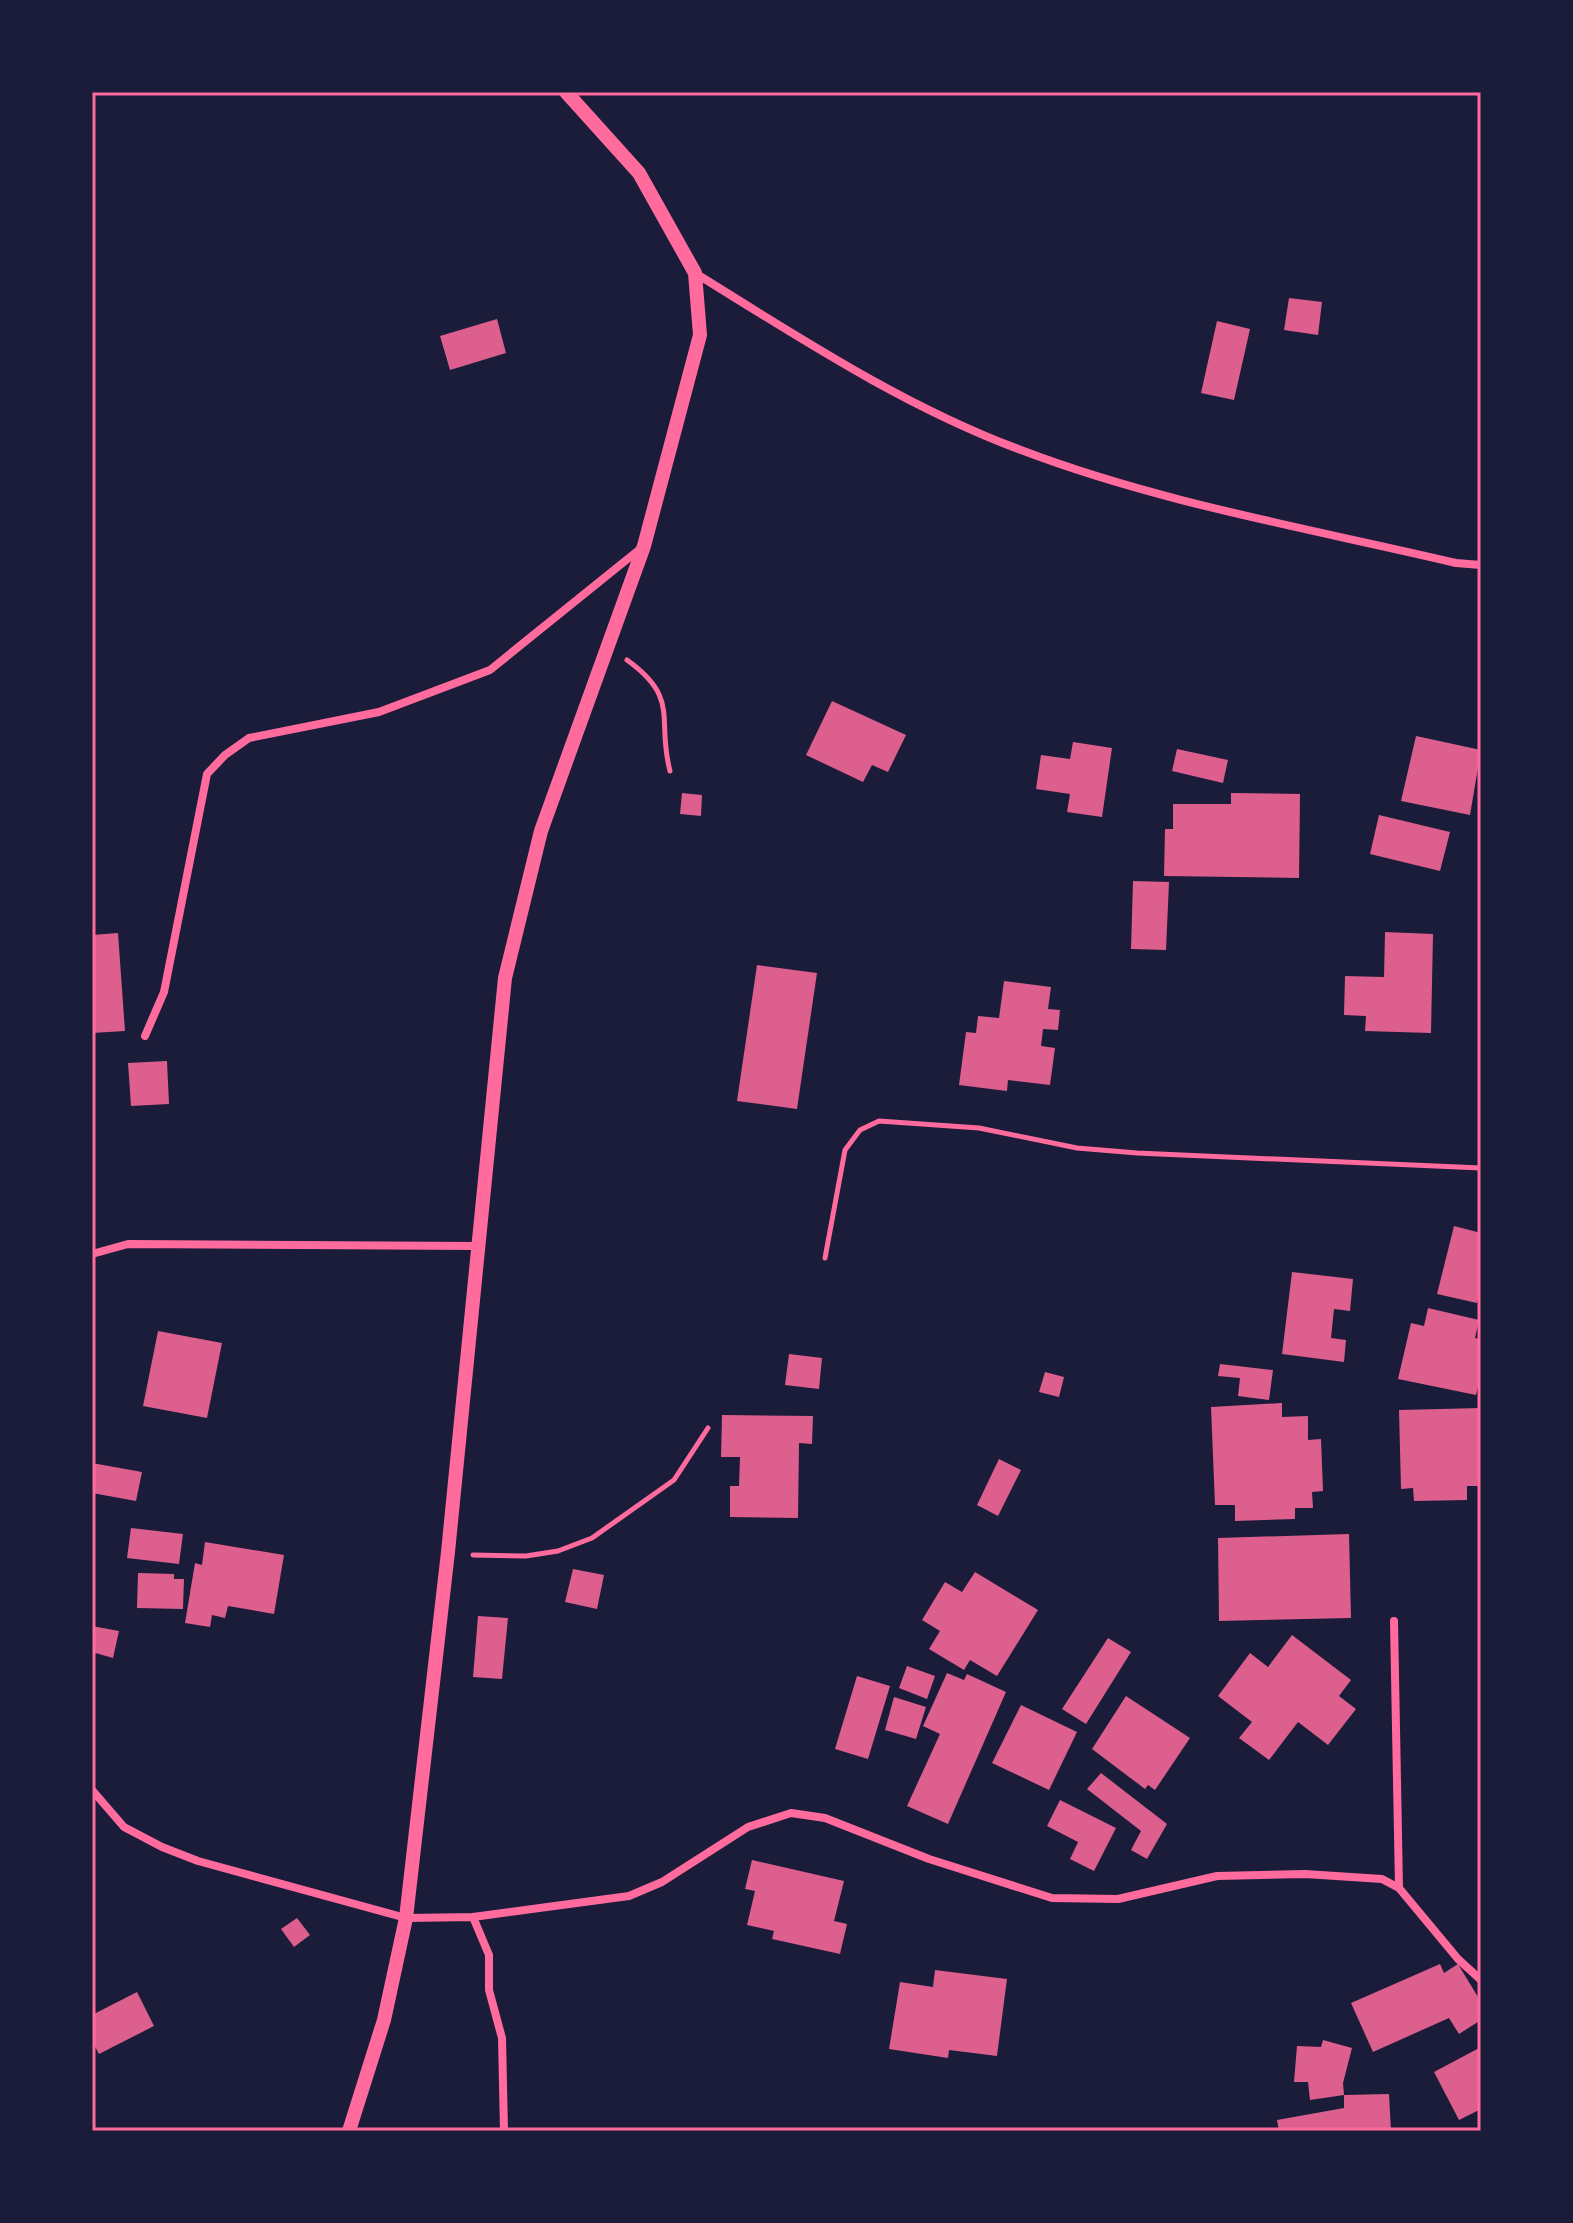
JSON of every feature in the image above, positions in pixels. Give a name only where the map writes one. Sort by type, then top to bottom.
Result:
[{"type":"street","points":[[349,2131],[384,2020],[406,1918],[448,1552],[505,978],[541,831],[610,648],[644,546],[700,335],[695,273],[639,173],[566,92]]},
{"type":"street","points":[[695,273],[808,343],[896,392],[959,425],[1021,451],[1095,475],[1243,513],[1456,563],[1481,565]]},
{"type":"street","points":[[145,1036],[164,992],[207,774],[225,755],[249,738],[379,712],[490,670],[644,546]]},
{"type":"street","points":[[92,1254],[128,1244],[476,1246]]},
{"type":"street","points":[[1394,1621],[1399,1888]]},
{"type":"street","points":[[92,1790],[124,1827],[174,1852],[406,1918],[473,1917],[629,1896],[662,1882],[748,1827],[791,1813],[825,1818],[848,1830],[929,1859],[1052,1898],[1118,1899],[1217,1876],[1382,1879],[1399,1888],[1458,1959],[1481,1980]]},
{"type":"street","points":[[473,1917],[489,1955],[489,1990],[502,2038],[504,2131]]},
{"type":"path","points":[[610,648],[645,673],[660,692],[666,711],[665,753],[670,771]]},
{"type":"path","points":[[825,1258],[845,1150],[860,1130],[879,1121],[979,1128],[1077,1148],[1137,1153],[1481,1168]]},
{"type":"path","points":[[448,1552],[489,1558],[526,1556],[558,1551],[592,1538],[674,1480],[708,1428]]},
{"type":"building","points":[[1289,298],[1322,302],[1318,335],[1284,330]]},
{"type":"building","points":[[497,319],[506,353],[450,370],[440,336]]},
{"type":"building","points":[[1217,321],[1250,329],[1234,400],[1201,393]]},
{"type":"building","points":[[832,701],[906,735],[888,772],[872,765],[863,782],[806,755]]},
{"type":"building","points":[[1416,736],[1481,750],[1470,815],[1401,801]]},
{"type":"building","points":[[1073,742],[1112,748],[1102,817],[1067,812],[1070,794],[1036,789],[1041,755],[1070,759]]},
{"type":"building","points":[[1177,749],[1228,760],[1223,783],[1172,771]]},
{"type":"building","points":[[682,793],[702,795],[701,816],[680,814]]},
{"type":"building","points":[[1231,793],[1300,794],[1299,878],[1164,876],[1165,829],[1173,829],[1173,804],[1231,804]]},
{"type":"building","points":[[1379,815],[1450,832],[1440,871],[1370,854]]},
{"type":"building","points":[[1133,881],[1169,882],[1166,950],[1131,949]]},
{"type":"building","points":[[1385,932],[1433,934],[1431,1033],[1365,1031],[1366,1016],[1344,1015],[1345,976],[1384,977]]},
{"type":"building","points":[[118,933],[125,1031],[92,1033],[92,935]]},
{"type":"building","points":[[757,965],[817,973],[797,1109],[737,1101]]},
{"type":"building","points":[[1004,981],[1051,987],[1048,1009],[1060,1010],[1058,1030],[1043,1029],[1041,1046],[1055,1048],[1050,1085],[1008,1080],[1007,1091],[959,1085],[966,1032],[976,1033],[978,1016],[999,1018]]},
{"type":"building","points":[[167,1061],[169,1104],[131,1106],[128,1063]]},
{"type":"building","points":[[1454,1226],[1481,1233],[1481,1289],[1477,1303],[1437,1294]]},
{"type":"building","points":[[1292,1272],[1353,1279],[1350,1311],[1334,1309],[1331,1338],[1346,1340],[1344,1362],[1282,1354]]},
{"type":"building","points":[[1428,1308],[1479,1320],[1475,1338],[1481,1339],[1481,1374],[1476,1395],[1398,1379],[1411,1323],[1424,1326]]},
{"type":"building","points":[[158,1331],[222,1343],[207,1418],[143,1406]]},
{"type":"building","points":[[789,1354],[822,1358],[819,1389],[785,1385]]},
{"type":"building","points":[[1220,1364],[1273,1370],[1269,1400],[1238,1396],[1240,1378],[1218,1376]]},
{"type":"building","points":[[1045,1372],[1064,1377],[1059,1397],[1039,1392]]},
{"type":"building","points":[[1282,1403],[1282,1417],[1308,1416],[1308,1440],[1321,1439],[1323,1491],[1312,1492],[1313,1508],[1295,1508],[1295,1519],[1235,1521],[1235,1505],[1215,1505],[1211,1407]]},
{"type":"building","points":[[1481,1408],[1481,1486],[1467,1486],[1467,1500],[1414,1501],[1413,1488],[1401,1489],[1399,1410]]},
{"type":"building","points":[[722,1415],[813,1416],[812,1444],[799,1443],[798,1518],[730,1517],[730,1486],[739,1486],[740,1457],[721,1457]]},
{"type":"building","points":[[999,1459],[1021,1470],[998,1516],[977,1505]]},
{"type":"building","points":[[92,1463],[142,1472],[136,1501],[92,1493]]},
{"type":"building","points":[[131,1528],[183,1534],[179,1564],[127,1558]]},
{"type":"building","points":[[1349,1534],[1351,1618],[1219,1621],[1218,1538]]},
{"type":"building","points":[[205,1542],[284,1555],[274,1614],[228,1606],[225,1618],[212,1615],[210,1627],[185,1623],[195,1563],[202,1565]]},
{"type":"building","points":[[573,1569],[604,1575],[597,1609],[565,1602]]},
{"type":"building","points":[[975,1572],[1038,1610],[997,1676],[970,1660],[964,1670],[929,1649],[940,1631],[922,1620],[945,1582],[962,1592]]},
{"type":"building","points":[[138,1573],[174,1574],[174,1579],[184,1579],[183,1609],[137,1608]]},
{"type":"building","points":[[478,1616],[508,1618],[502,1679],[473,1677]]},
{"type":"building","points":[[92,1626],[119,1631],[113,1658],[92,1652]]},
{"type":"building","points":[[1292,1635],[1351,1680],[1339,1696],[1356,1709],[1328,1745],[1298,1722],[1269,1760],[1239,1738],[1252,1722],[1218,1696],[1250,1653],[1268,1667]]},
{"type":"building","points":[[1108,1638],[1131,1652],[1086,1724],[1062,1709]]},
{"type":"building","points":[[907,1666],[935,1676],[927,1699],[899,1688]]},
{"type":"building","points":[[947,1673],[964,1680],[967,1674],[1006,1692],[948,1824],[907,1806],[940,1734],[923,1726]]},
{"type":"building","points":[[857,1676],[890,1686],[868,1759],[835,1749]]},
{"type":"building","points":[[1126,1696],[1190,1738],[1155,1790],[1148,1785],[1145,1789],[1092,1749]]},
{"type":"building","points":[[894,1697],[926,1707],[916,1739],[885,1730]]},
{"type":"building","points":[[1021,1705],[1077,1732],[1049,1790],[992,1763]]},
{"type":"building","points":[[1101,1773],[1167,1824],[1147,1859],[1131,1850],[1141,1831],[1087,1789]]},
{"type":"building","points":[[1060,1800],[1116,1828],[1094,1871],[1070,1859],[1078,1842],[1047,1826]]},
{"type":"building","points":[[752,1860],[844,1881],[834,1921],[847,1924],[840,1954],[772,1939],[774,1931],[747,1925],[755,1891],[745,1889]]},
{"type":"building","points":[[297,1918],[310,1935],[294,1947],[281,1929]]},
{"type":"building","points":[[1440,1964],[1444,1973],[1458,1964],[1481,2002],[1481,2020],[1459,2034],[1449,2018],[1373,2052],[1351,2003]]},
{"type":"building","points":[[935,1970],[1007,1979],[997,2056],[949,2050],[948,2058],[889,2049],[900,1982],[933,1987]]},
{"type":"building","points":[[137,1992],[154,2026],[99,2054],[92,2041],[92,2015]]},
{"type":"building","points":[[1323,2040],[1352,2048],[1343,2083],[1344,2095],[1310,2100],[1308,2082],[1294,2082],[1297,2046],[1321,2047]]},
{"type":"building","points":[[1481,2047],[1481,2109],[1459,2120],[1434,2072]]},
{"type":"building","points":[[1389,2094],[1391,2131],[1279,2131],[1277,2120],[1344,2108],[1344,2095]]}]
